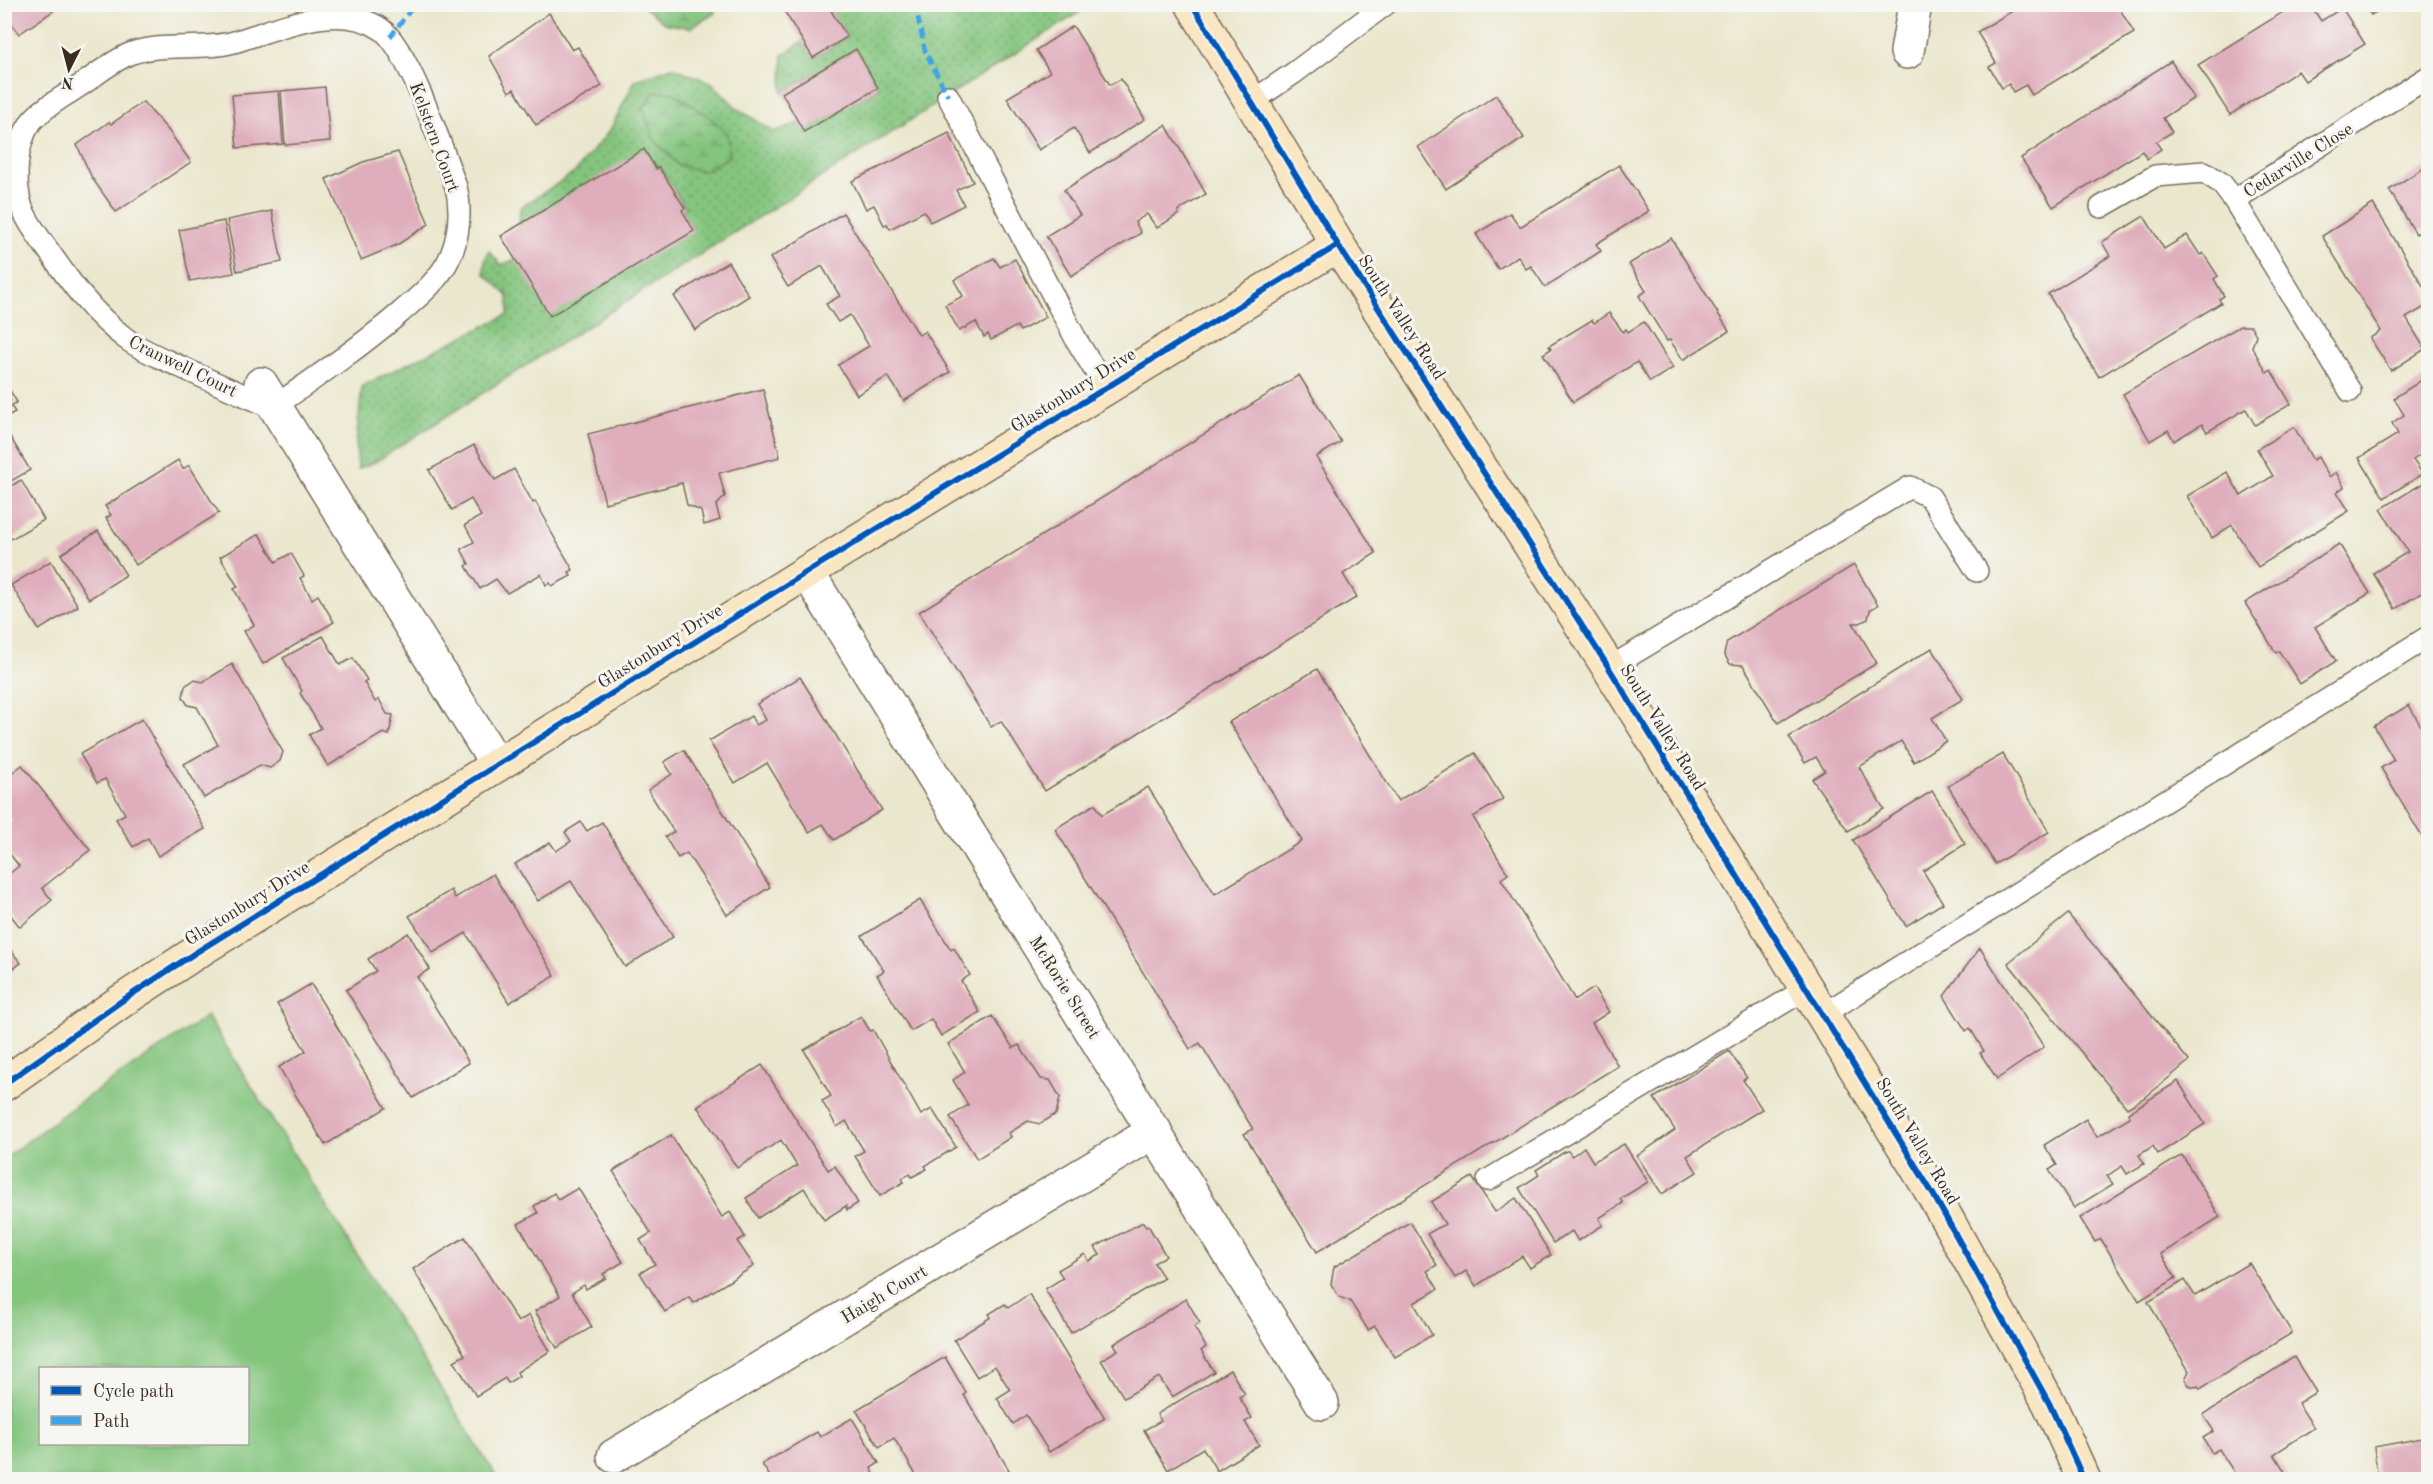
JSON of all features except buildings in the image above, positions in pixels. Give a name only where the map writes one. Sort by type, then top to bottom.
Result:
[{"type":"main road","name":"South Valley Road","points":[[1192,4],[1338,244],[1609,668],[1933,1194],[2049,1403],[2084,1479]]},
{"type":"main road","name":"Glastonbury Drive","points":[[4,1084],[123,1000],[195,953],[1338,244]]},
{"type":"street","points":[[1907,52],[1915,4]]},
{"type":"street","points":[[271,400],[497,765]]},
{"type":"street","name":"McRorie Street","points":[[807,572],[1322,1403]]},
{"type":"street","name":"Haigh Court","points":[[614,1456],[1155,1131]]},
{"type":"lane","points":[[1251,102],[1386,4]]},
{"type":"lane","name":"Kelstern Court","points":[[224,44],[291,24],[333,17],[352,18],[381,29],[395,43],[414,78],[458,195],[458,224],[449,261],[432,283],[368,339],[271,400]]},
{"type":"lane","name":"Cranwell Court","points":[[224,44],[160,48],[132,53],[116,61],[40,113],[33,119],[24,135],[19,158],[18,193],[26,217],[67,277],[95,313],[116,331],[149,353],[271,400]]},
{"type":"lane","name":"Cedarville Close","points":[[2350,391],[2234,200],[2428,77]]},
{"type":"lane","points":[[948,96],[1077,341],[1105,387]]},
{"type":"lane","points":[[2101,207],[2155,176],[2204,172],[2221,183],[2234,200]]},
{"type":"lane","points":[[1609,668],[1910,487],[1930,497],[1977,571]]},
{"type":"lane","points":[[1488,1180],[1814,1002],[2428,638]]},
{"type":"green space","points":[[642,5],[714,5],[715,13],[690,28],[664,23]]},
{"type":"green space","points":[[827,5],[1091,5],[375,462],[358,469],[356,444],[362,386],[509,314],[508,296],[484,273],[485,260],[489,251],[501,265],[516,259],[694,231],[682,210],[685,207],[659,167],[519,226],[520,208],[574,173],[610,130],[635,80],[672,67],[712,83],[738,109],[774,132],[799,123],[804,132],[878,88],[856,49],[782,93],[783,55],[803,41],[813,58],[847,37]]},
{"type":"green space","points":[[654,92],[672,92],[706,114],[727,133],[730,156],[705,171],[679,166],[654,140],[643,108]]},
{"type":"green space","points":[[207,1016],[498,1479],[5,1479],[5,1158],[80,1102]]},
{"type":"marked path","points":[[390,37],[415,4]]},
{"type":"marked path","points":[[915,4],[925,51],[948,96]]},
{"type":"cycle path","points":[[1192,4],[1338,245],[1609,668],[1933,1194],[2049,1403],[2084,1480]]},
{"type":"cycle path","points":[[4,1084],[123,1000],[195,953],[1338,245]]}]
